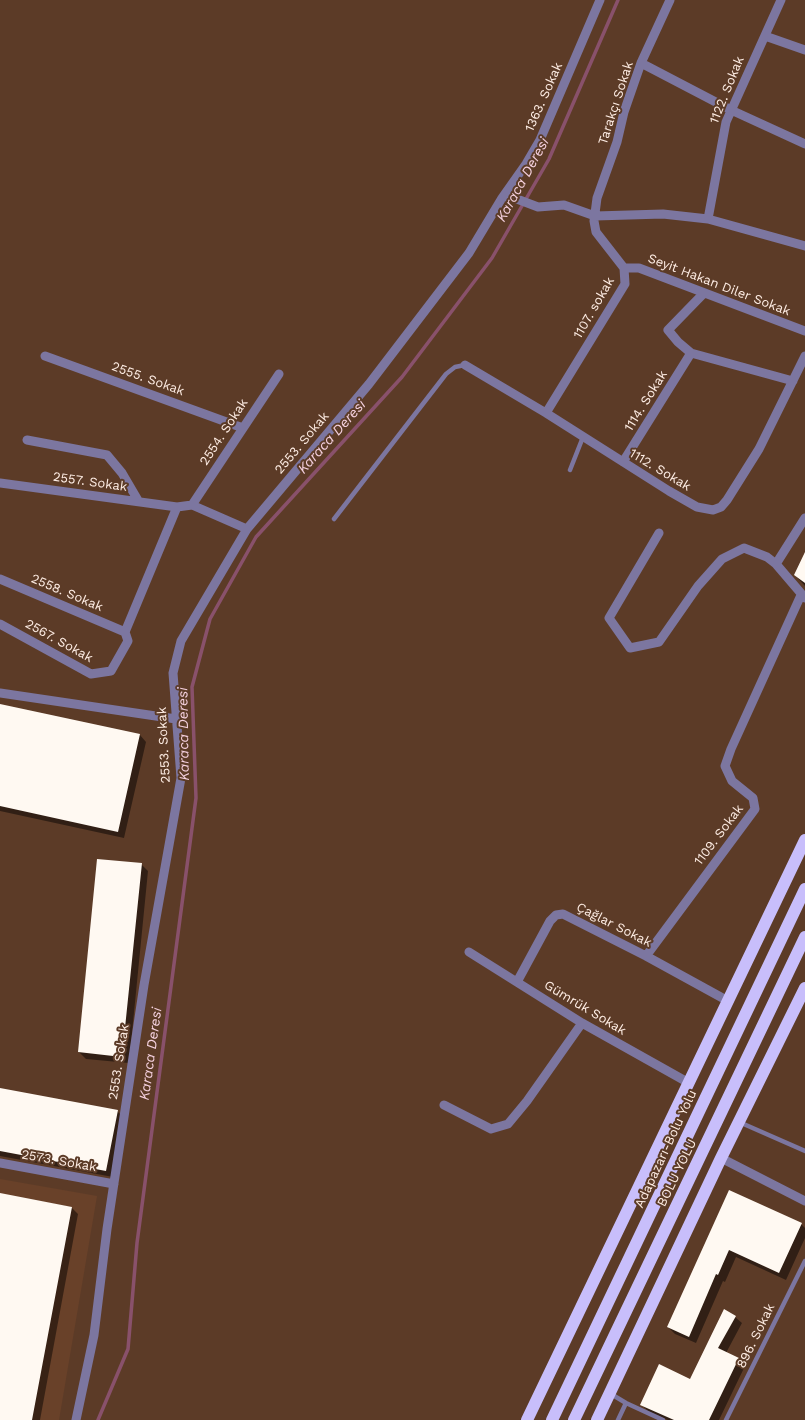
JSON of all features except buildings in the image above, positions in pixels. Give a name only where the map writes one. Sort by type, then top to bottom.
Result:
[{"type":"highway","points":[[527,1420],[805,840]]},
{"type":"highway","name":"Adapazarı-Bolu Yolu","points":[[552,1420],[805,889]]},
{"type":"highway","name":"BOLU YOLU","points":[[574,1420],[805,937]]},
{"type":"highway","points":[[596,1420],[721,1158],[804,994]]},
{"type":"street","name":"1363. Sokak","points":[[505,197],[540,140],[600,0]]},
{"type":"street","name":"Tarakçı Sokak","points":[[595,216],[597,198],[601,183],[617,142],[624,112],[641,63],[670,0]]},
{"type":"street","name":"1122. Sokak","points":[[708,219],[726,122],[781,0]]},
{"type":"street","points":[[765,36],[805,50]]},
{"type":"street","points":[[641,63],[731,110],[805,144]]},
{"type":"street","points":[[505,197],[538,207],[564,205],[595,216],[663,214],[708,219],[805,246]]},
{"type":"street","name":"2553. Sokak","points":[[76,1420],[94,1335],[114,1184],[144,985],[181,778],[173,673],[181,641],[247,529],[374,378],[469,253],[505,197]]},
{"type":"street","name":"1107. sokak","points":[[546,413],[625,284],[626,278],[624,268],[596,232],[595,216]]},
{"type":"street","name":"Seyit Hakan Diler Sokak","points":[[624,268],[639,268],[805,331]]},
{"type":"street","points":[[704,293],[668,330],[678,342],[691,353],[793,381]]},
{"type":"street","name":"1114. Sokak","points":[[623,462],[691,353]]},
{"type":"street","name":"2555. Sokak","points":[[45,356],[243,428]]},
{"type":"street","name":"1112. Sokak","points":[[465,365],[546,413],[697,507],[707,510],[721,507],[759,449],[805,356]]},
{"type":"street","name":"2554. Sokak","points":[[192,505],[279,374]]},
{"type":"street","points":[[27,440],[107,455],[122,473],[139,502]]},
{"type":"street","name":"2557. Sokak","points":[[0,482],[177,507]]},
{"type":"street","points":[[125,632],[177,507],[192,505],[247,529]]},
{"type":"street","points":[[776,564],[805,518]]},
{"type":"street","points":[[659,533],[609,618],[630,648],[659,642],[698,586],[722,559],[744,548],[767,557],[776,564],[803,597]]},
{"type":"street","name":"2558. Sokak","points":[[0,579],[125,632]]},
{"type":"street","name":"1109. Sokak","points":[[646,956],[755,809],[753,798],[732,781],[725,766],[731,749],[803,597]]},
{"type":"street","name":"2567. Sokak","points":[[0,624],[91,674],[111,671],[128,641],[125,632]]},
{"type":"street","points":[[0,693],[176,719]]},
{"type":"street","name":"Çağlar Sokak","points":[[517,982],[550,921],[560,914],[566,914],[728,1001]]},
{"type":"street","name":"Gümrük Sokak","points":[[469,952],[582,1023],[689,1083]]},
{"type":"street","points":[[444,1105],[491,1129],[508,1124],[527,1101],[582,1023]]},
{"type":"street","points":[[721,1158],[805,1201]]},
{"type":"street","name":"2573. Sokak","points":[[0,1163],[114,1184]]},
{"type":"lane","points":[[334,519],[446,374],[455,367],[465,365]]},
{"type":"lane","points":[[570,470],[583,437]]},
{"type":"lane","points":[[739,1122],[805,1151]]},
{"type":"lane","name":"896. Sokak","points":[[726,1420],[805,1261]]},
{"type":"lane","points":[[610,1393],[626,1403],[663,1420]]},
{"type":"lane","points":[[618,1420],[626,1403]]},
{"type":"shaded area","points":[[0,1179],[97,1196],[59,1420],[0,1420]]},
{"type":"waterway","name":"Karaca Deresi","points":[[98,1420],[128,1349],[137,1243],[196,798],[192,687],[210,619],[256,537],[402,377],[492,258],[549,159],[618,0]]}]
